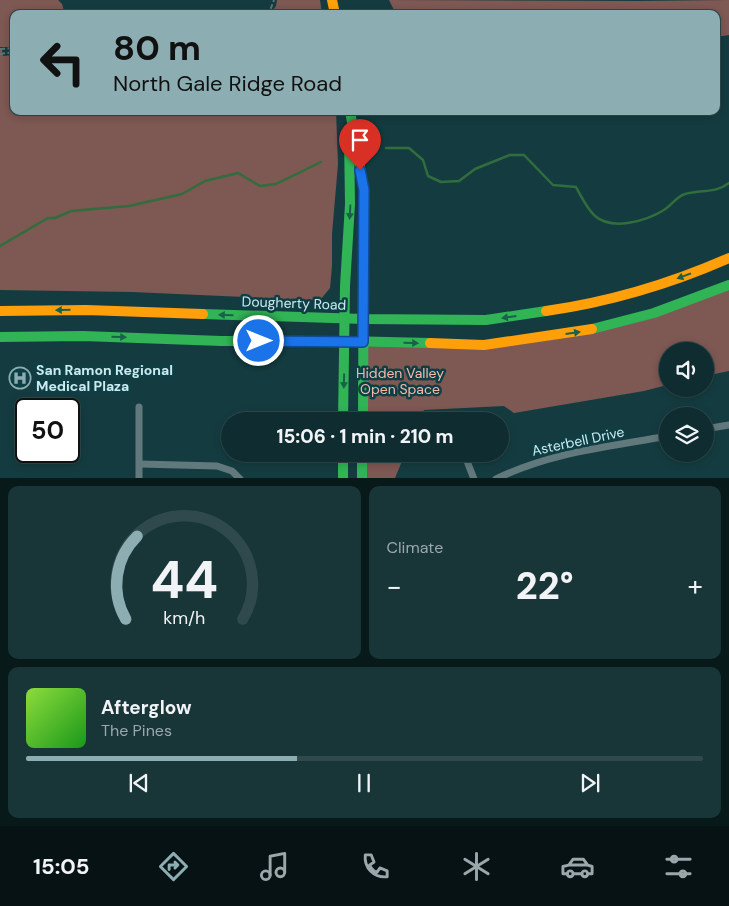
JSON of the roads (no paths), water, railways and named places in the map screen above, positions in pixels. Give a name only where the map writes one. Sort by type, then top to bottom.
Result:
[{"type":"main road","points":[[343,412],[344,318],[350,204],[350,115]]},
{"type":"main road","points":[[351,115],[364,190],[362,412]]},
{"type":"main road","name":"Dougherty Road","points":[[0,311],[86,310],[364,319],[486,320],[577,308],[650,289],[729,258]]},
{"type":"main road","points":[[0,337],[83,336],[221,341],[345,341],[484,345],[581,332],[654,313],[729,284]]},
{"type":"main road","points":[[343,462],[343,478]]},
{"type":"main road","points":[[362,462],[362,478]]},
{"type":"street","points":[[139,407],[139,478]]},
{"type":"street","points":[[714,428],[729,425]]},
{"type":"street","name":"Asterbell Drive","points":[[496,478],[519,467],[549,458],[659,438]]},
{"type":"street","points":[[467,462],[474,478]]},
{"type":"street","points":[[140,464],[217,466],[232,471],[240,478]]},
{"type":"waterway","points":[[386,148],[409,148],[423,160],[428,176],[441,182],[459,181],[475,169],[510,155],[524,155],[553,185],[576,187],[592,213],[610,223],[629,223],[648,218],[664,210],[682,195],[719,189],[729,183]]},
{"type":"waterway","points":[[0,246],[48,218],[55,218],[71,211],[129,206],[182,194],[205,181],[238,173],[260,186],[276,184],[321,162]]},
{"type":"place","name":"San Ramon Regional Medical Plaza","points":[[20,378]]},
{"type":"park label","name":"Hidden Valley Open Space","points":[[400,382]]}]
